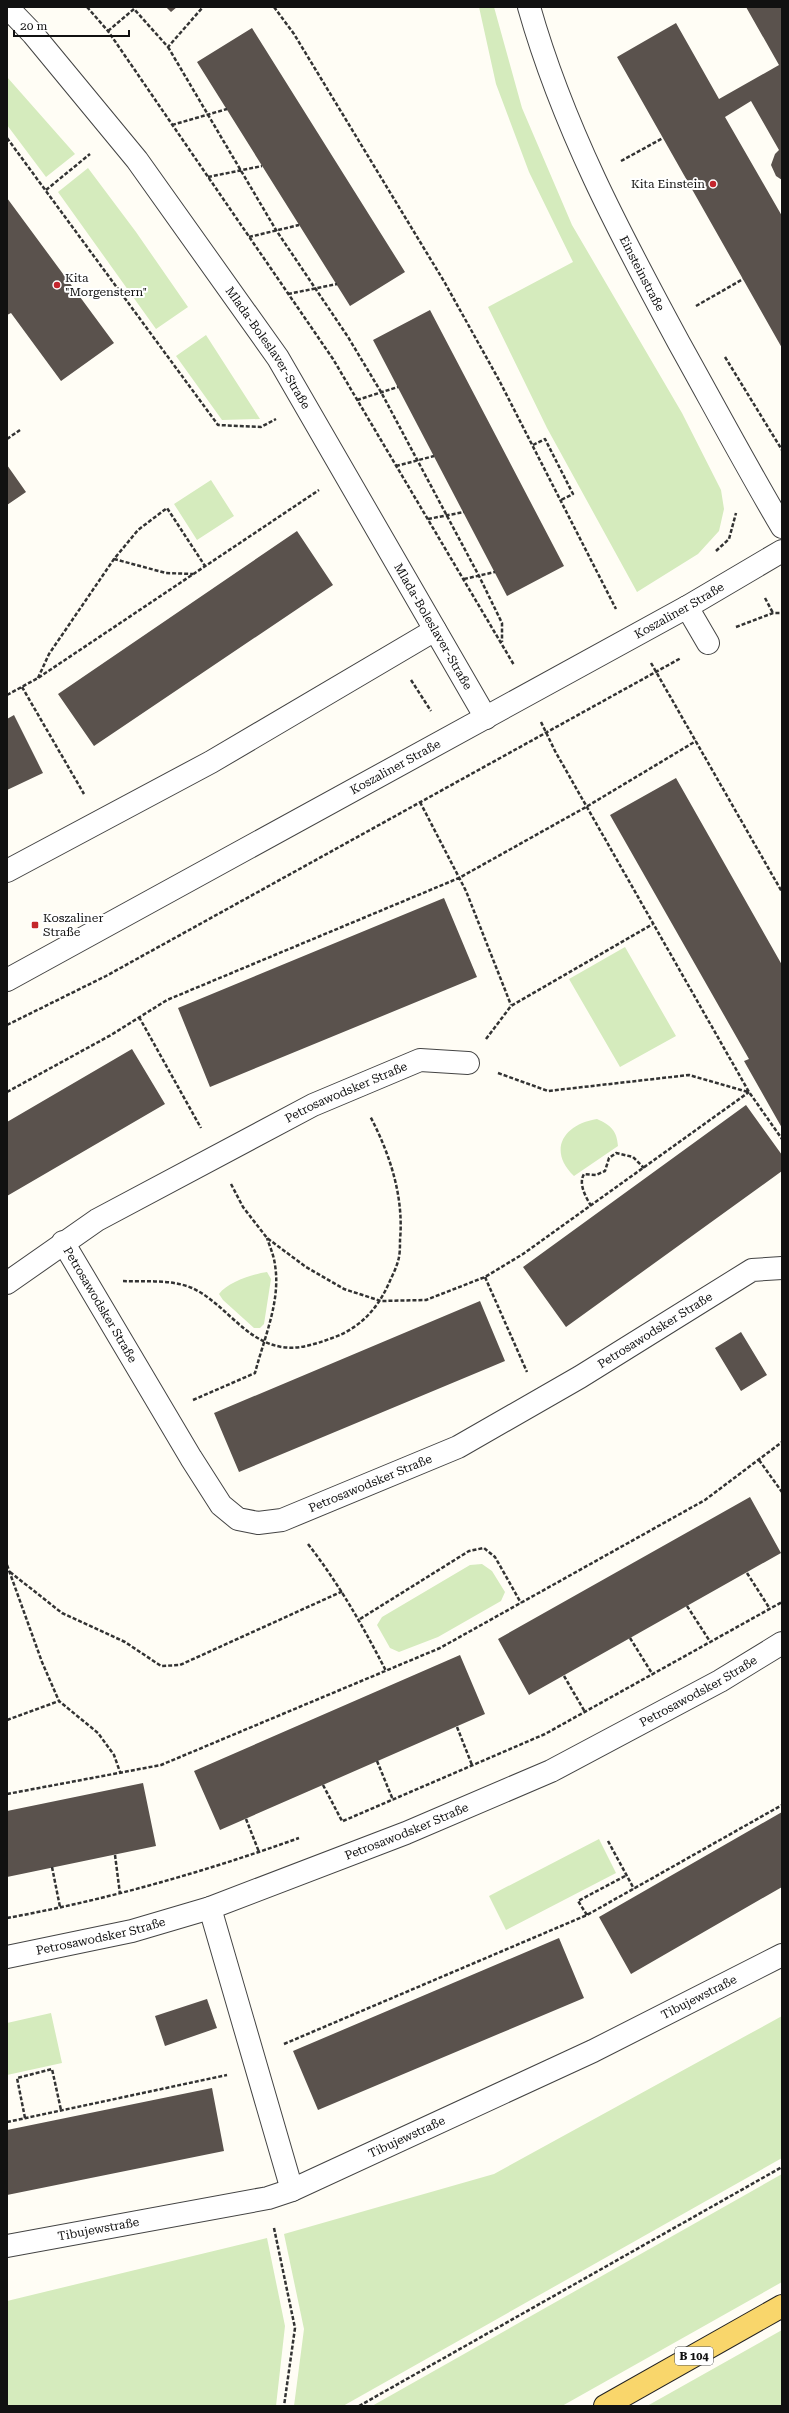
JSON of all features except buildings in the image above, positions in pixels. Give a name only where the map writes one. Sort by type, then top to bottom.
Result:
[{"type":"main road","name":"B 104","points":[[605,2406],[782,2306]]},
{"type":"street","name":"Mlada-Boleslaver-Straße","points":[[8,7],[33,34],[138,160],[278,358],[486,718]]},
{"type":"street","name":"Einsteinstraße","points":[[529,7],[547,66],[574,137],[625,244],[782,527]]},
{"type":"street","name":"Koszaliner Straße","points":[[7,980],[687,607],[782,551]]},
{"type":"street","points":[[687,607],[708,643]]},
{"type":"street","points":[[7,871],[211,762],[435,630]]},
{"type":"street","name":"Petrosawodsker Straße","points":[[7,1283],[63,1242],[97,1220],[313,1105],[420,1060],[468,1063]]},
{"type":"street","name":"Petrosawodsker Straße","points":[[63,1242],[165,1415],[221,1505],[238,1519],[258,1523],[282,1520],[458,1446],[580,1377],[752,1270],[782,1268]]},
{"type":"street","name":"Petrosawodsker Straße","points":[[7,1957],[132,1931],[210,1908],[406,1833],[551,1771],[720,1681],[782,1643]]},
{"type":"street","points":[[210,1908],[292,2190]]},
{"type":"street","name":"Tibujewstraße","points":[[7,2246],[268,2198],[292,2190],[593,2051],[782,1955]]},
{"type":"path","points":[[87,7],[108,30],[333,360],[502,643],[529,694]]},
{"type":"path","points":[[168,47],[203,7]]},
{"type":"path","points":[[274,7],[294,34],[445,283],[500,382],[618,614],[656,671],[782,892]]},
{"type":"path","points":[[108,30],[133,8],[168,47],[276,230],[348,337],[381,392],[479,576],[502,623],[502,643]]},
{"type":"path","points":[[172,125],[227,109]]},
{"type":"path","points":[[46,190],[116,134]]},
{"type":"path","points":[[7,138],[218,425],[261,427],[304,403]]},
{"type":"path","points":[[617,156],[620,162],[663,138]]},
{"type":"path","points":[[208,177],[262,166]]},
{"type":"path","points":[[249,237],[299,225]]},
{"type":"path","points":[[696,306],[743,279]]},
{"type":"path","points":[[288,294],[337,284]]},
{"type":"path","points":[[692,299],[700,313]]},
{"type":"path","points":[[724,354],[782,450]]},
{"type":"path","points":[[357,400],[398,387]]},
{"type":"path","points":[[7,439],[20,430]]},
{"type":"path","points":[[533,446],[545,439],[573,494],[561,500]]},
{"type":"path","points":[[396,466],[434,456]]},
{"type":"path","points":[[7,695],[38,678],[344,473]]},
{"type":"path","points":[[38,678],[49,654],[114,558],[138,530],[167,508],[206,566]]},
{"type":"path","points":[[713,553],[729,539],[737,508]]},
{"type":"path","points":[[428,519],[464,512]]},
{"type":"path","points":[[114,558],[166,573],[193,574]]},
{"type":"path","points":[[464,579],[495,572]]},
{"type":"path","points":[[7,1025],[106,976],[746,622],[774,613],[782,613]]},
{"type":"path","points":[[22,687],[100,822]]},
{"type":"path","points":[[546,732],[586,807],[749,1092],[782,1139]]},
{"type":"path","points":[[7,1092],[167,1000],[459,878],[586,807],[696,741]]},
{"type":"path","points":[[420,802],[459,878],[511,1006]]},
{"type":"path","points":[[653,924],[511,1006],[468,1063],[548,1091],[689,1075],[749,1092]]},
{"type":"path","points":[[139,1017],[217,1157],[243,1207],[267,1238],[306,1267],[344,1289],[381,1301],[426,1300],[485,1277],[523,1254],[749,1092]]},
{"type":"path","points":[[88,1283],[171,1282],[192,1288],[215,1303],[248,1333],[282,1347],[311,1345],[342,1334],[363,1321],[381,1301],[399,1260],[402,1222],[396,1181],[379,1133],[355,1087]]},
{"type":"path","points":[[590,1206],[582,1189],[582,1178],[584,1174],[588,1173],[596,1175],[605,1171],[609,1158],[616,1153],[633,1157],[644,1168]]},
{"type":"path","points":[[165,1415],[255,1373],[263,1340],[272,1314],[276,1282],[275,1264],[267,1238]]},
{"type":"path","points":[[485,1277],[540,1400]]},
{"type":"path","points":[[7,1794],[161,1765],[440,1648],[705,1500],[782,1442]]},
{"type":"path","points":[[759,1460],[782,1492]]},
{"type":"path","points":[[293,1515],[302,1536],[343,1591],[360,1619],[386,1671]]},
{"type":"path","points":[[360,1619],[469,1551],[484,1548],[495,1557],[521,1603]]},
{"type":"path","points":[[7,1565],[42,1662],[59,1701],[98,1733],[114,1755],[120,1772]]},
{"type":"path","points":[[10,1572],[62,1613],[125,1642],[161,1666],[180,1665],[343,1591]]},
{"type":"path","points":[[747,1573],[770,1610]]},
{"type":"path","points":[[336,1824],[545,1734],[711,1643],[782,1602]]},
{"type":"path","points":[[687,1606],[711,1643]]},
{"type":"path","points":[[630,1638],[653,1675]]},
{"type":"path","points":[[564,1676],[585,1712]]},
{"type":"path","points":[[7,1720],[59,1701]]},
{"type":"path","points":[[456,1727],[472,1765]]},
{"type":"path","points":[[377,1761],[393,1800]]},
{"type":"path","points":[[323,1785],[342,1821]]},
{"type":"path","points":[[7,2122],[229,2075],[255,2062],[285,2043],[587,1915],[782,1806]]},
{"type":"path","points":[[246,1819],[260,1852]]},
{"type":"path","points":[[7,1918],[120,1894],[260,1852],[304,1836]]},
{"type":"path","points":[[608,1841],[634,1889]]},
{"type":"path","points":[[115,1855],[120,1894]]},
{"type":"path","points":[[52,1867],[60,1907]]},
{"type":"path","points":[[587,1915],[578,1901],[627,1876]]},
{"type":"path","points":[[25,2118],[17,2078],[52,2069],[61,2110]]},
{"type":"path","points":[[360,2406],[782,2167]]},
{"type":"path","points":[[281,2263],[295,2328],[284,2406]]},
{"type":"green space","points":[[479,7],[494,7],[522,108],[572,225],[682,413],[721,490],[724,509],[719,531],[698,554],[637,592],[547,428],[488,307],[573,262],[529,172],[496,84]]},
{"type":"green space","points":[[7,77],[75,154],[46,177],[7,125]]},
{"type":"green space","points":[[88,168],[136,232],[188,307],[156,329],[58,192]]},
{"type":"green space","points":[[206,335],[260,419],[222,420],[176,356]]},
{"type":"green space","points":[[211,480],[234,516],[197,540],[174,504]]},
{"type":"green space","points":[[625,947],[676,1036],[620,1067],[569,979]]},
{"type":"green space","points":[[597,1119],[610,1126],[615,1132],[618,1146],[574,1176],[566,1166],[562,1157],[561,1148],[563,1140],[568,1132],[576,1126]]},
{"type":"green space","points":[[267,1272],[271,1279],[264,1324],[260,1328],[254,1328],[223,1300],[219,1294],[234,1282]]},
{"type":"green space","points":[[482,1564],[492,1571],[505,1592],[501,1601],[438,1637],[399,1652],[390,1648],[377,1625],[382,1617],[470,1565]]},
{"type":"green space","points":[[599,1839],[616,1873],[506,1930],[489,1896]]},
{"type":"green space","points":[[51,2013],[62,2063],[7,2075],[7,2023]]},
{"type":"green space","points":[[782,2016],[782,2158],[343,2406],[294,2406],[304,2329],[284,2234],[494,2174]]},
{"type":"green space","points":[[782,2174],[782,2282],[562,2406],[372,2406]]},
{"type":"green space","points":[[267,2238],[285,2326],[276,2406],[7,2406],[7,2301]]},
{"type":"green space","points":[[782,2330],[782,2406],[647,2406]]},
{"type":"place","name":"Kita Einstein","points":[[713,184]]},
{"type":"place","name":"Kita \"Morgenstern\"","points":[[57,285]]},
{"type":"place","name":"Koszaliner Straße","points":[[35,925]]}]
